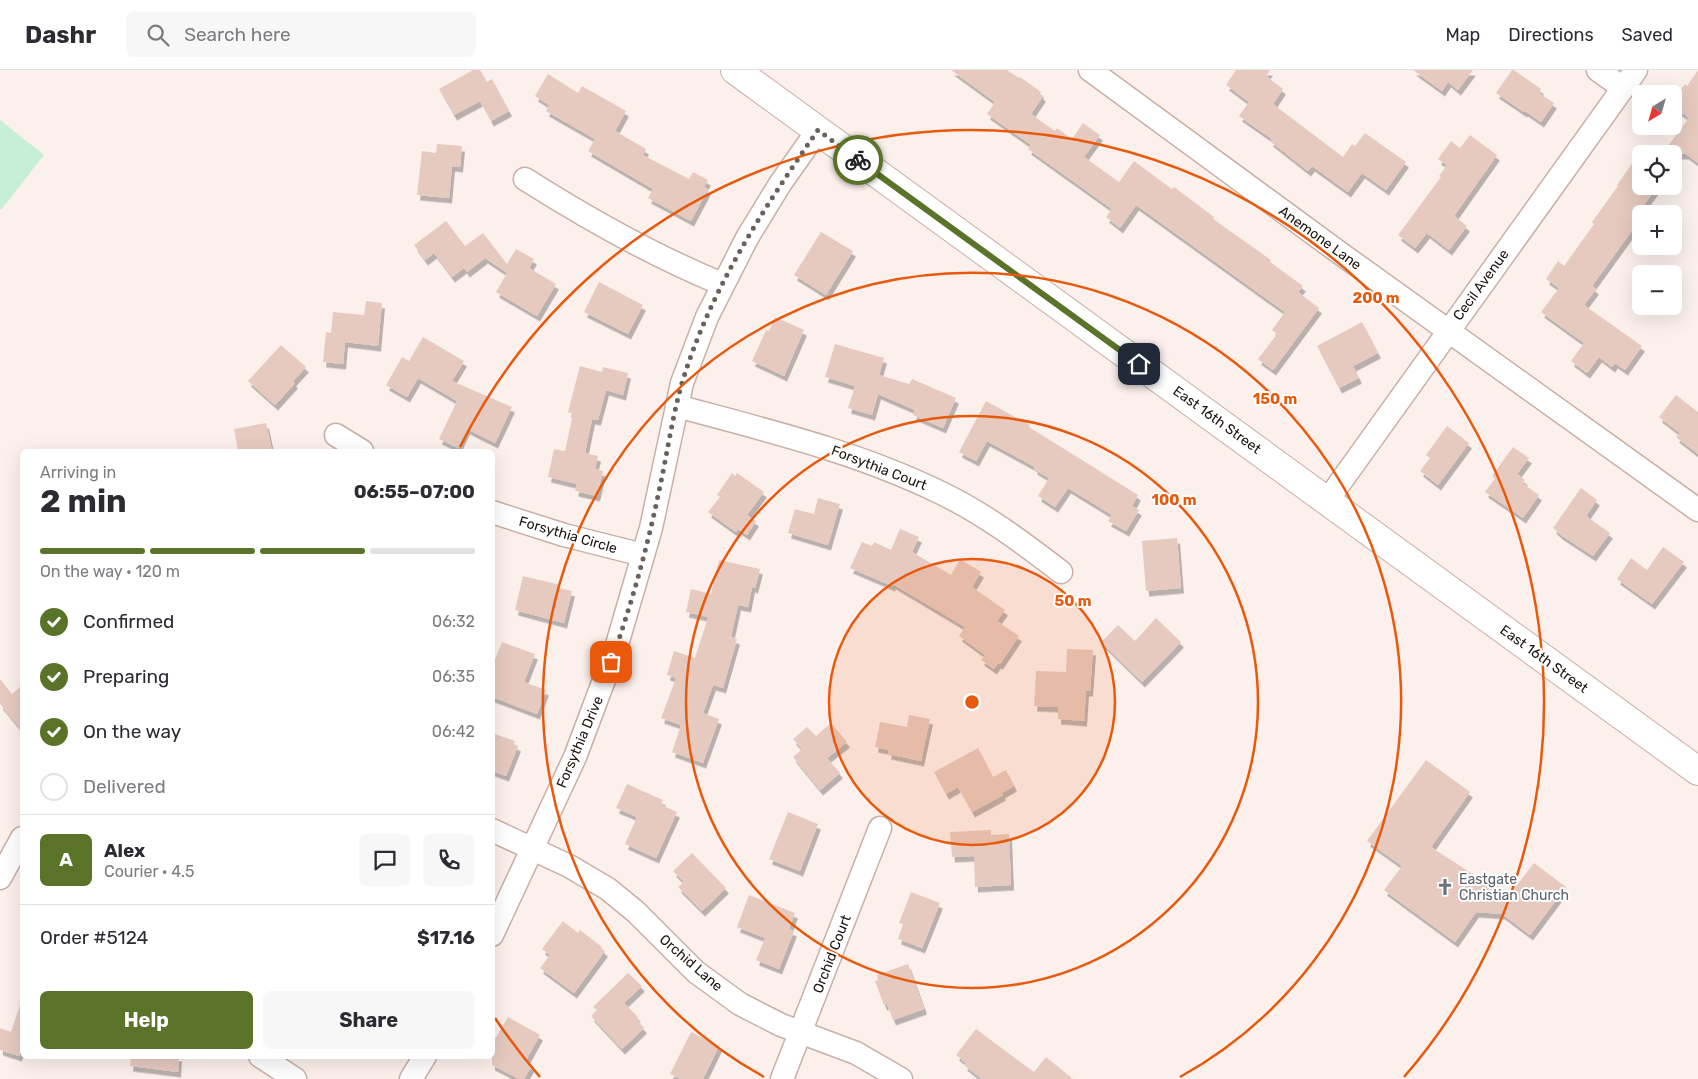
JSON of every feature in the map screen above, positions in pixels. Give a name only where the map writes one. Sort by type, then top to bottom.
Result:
[{"type":"street","name":"East 16th Street","points":[[736,70],[1698,771]]},
{"type":"street","name":"Anemone Lane","points":[[1090,70],[1448,331],[1698,510]]},
{"type":"street","points":[[1598,70],[1623,88]]},
{"type":"street","name":"Cecil Avenue","points":[[1327,501],[1636,70]]},
{"type":"street","name":"Forsythia Drive","points":[[495,929],[575,757],[616,648],[644,555],[682,383],[692,358],[722,284],[761,214],[818,130]]},
{"type":"street","points":[[525,179],[625,238],[722,284]]},
{"type":"street","name":"Forsythia Court","points":[[677,406],[824,447],[873,464],[938,491],[990,521],[1062,572]]},
{"type":"street","points":[[336,436],[359,449]]},
{"type":"street","name":"Forsythia Circle","points":[[495,513],[564,535],[644,555]]},
{"type":"street","name":"Orchid Court","points":[[782,1079],[880,828]]},
{"type":"street","name":"Orchid Lane","points":[[495,831],[569,866],[608,889],[636,912],[696,972],[725,994],[765,1017],[856,1053],[900,1079]]},
{"type":"street","points":[[0,878],[20,842]]},
{"type":"street","points":[[265,1059],[295,1079]]},
{"type":"street","points":[[411,1079],[423,1059]]},
{"type":"green space","points":[[0,120],[44,155],[1,210],[0,209]]},
{"type":"building","points":[[473,70],[480,70],[487,82],[492,79],[509,111],[491,121],[480,101],[454,115],[439,89]]},
{"type":"building","points":[[951,70],[1007,70],[1020,77],[1041,92],[1040,94],[1043,96],[1031,114],[1055,131],[1057,128],[1072,139],[1083,123],[1100,135],[1084,157],[1119,182],[1134,161],[1172,189],[1174,187],[1214,217],[1213,219],[1271,260],[1270,262],[1303,286],[1298,292],[1319,308],[1273,370],[1258,359],[1277,334],[1272,330],[1285,312],[1136,205],[1120,228],[1106,217],[1112,209],[1028,149],[1031,145],[987,114],[995,102]]},
{"type":"building","points":[[1236,70],[1270,70],[1266,76],[1283,89],[1273,104],[1343,157],[1352,144],[1355,146],[1365,133],[1406,162],[1386,190],[1362,173],[1348,192],[1312,166],[1308,171],[1270,141],[1272,139],[1239,116],[1249,102],[1226,85]]},
{"type":"building","points":[[1413,70],[1473,70],[1458,90],[1448,82],[1442,91]]},
{"type":"building","points":[[1512,70],[1541,89],[1539,93],[1554,103],[1541,122],[1496,93]]},
{"type":"building","points":[[1698,70],[1698,163],[1686,154],[1682,154],[1682,145],[1669,145],[1676,135],[1682,135],[1682,127],[1689,118],[1682,113],[1682,88],[1685,84],[1687,86]]},
{"type":"building","points":[[548,74],[578,93],[582,86],[626,111],[615,131],[646,149],[643,155],[689,179],[693,172],[708,180],[704,187],[708,189],[691,221],[648,198],[653,189],[588,151],[595,139],[546,111],[549,105],[535,96]]},
{"type":"building","points":[[1470,135],[1497,155],[1454,216],[1467,226],[1449,250],[1427,233],[1415,248],[1398,235],[1441,177],[1439,176],[1447,165],[1438,159],[1451,141],[1460,148]]},
{"type":"building","points":[[437,144],[462,146],[460,167],[452,166],[449,198],[417,195],[422,151],[436,153]]},
{"type":"building","points":[[1632,164],[1632,195],[1651,195],[1644,205],[1632,205],[1632,231],[1592,286],[1596,289],[1584,305],[1642,346],[1625,370],[1615,363],[1612,367],[1599,357],[1587,373],[1571,361],[1584,343],[1541,312],[1559,288],[1546,279],[1558,261],[1564,266],[1594,224],[1592,222]]},
{"type":"building","points":[[446,221],[465,246],[483,233],[507,264],[516,249],[534,259],[529,268],[556,284],[537,316],[496,292],[507,273],[485,258],[467,272],[464,268],[452,277],[434,253],[425,260],[414,245]]},
{"type":"building","points":[[821,232],[853,251],[826,295],[794,275]]},
{"type":"building","points":[[599,282],[643,305],[628,334],[584,312]]},
{"type":"building","points":[[366,301],[382,303],[378,346],[345,342],[343,364],[323,362],[326,332],[331,333],[333,312],[364,315]]},
{"type":"building","points":[[775,317],[804,330],[784,376],[752,361],[766,330],[769,331]]},
{"type":"building","points":[[1362,322],[1378,353],[1353,366],[1359,378],[1339,388],[1317,346]]},
{"type":"building","points":[[423,337],[464,361],[452,381],[512,407],[495,443],[467,429],[458,448],[439,439],[457,401],[418,378],[407,397],[386,385],[402,357],[409,361]]},
{"type":"building","points":[[835,344],[884,358],[879,375],[909,384],[912,379],[956,398],[943,428],[913,415],[915,410],[878,394],[872,415],[848,408],[855,386],[825,377]]},
{"type":"building","points":[[281,345],[306,367],[293,381],[295,383],[275,405],[248,381]]},
{"type":"building","points":[[580,366],[602,372],[603,367],[628,373],[623,395],[606,390],[598,420],[592,419],[585,453],[598,456],[595,469],[603,471],[597,496],[575,491],[577,484],[548,477],[554,449],[565,451],[573,414],[568,412]]},
{"type":"building","points":[[1676,395],[1698,412],[1698,454],[1676,437],[1680,433],[1659,417]]},
{"type":"building","points":[[986,401],[1030,425],[1029,427],[1138,495],[1132,506],[1139,510],[1126,531],[1108,521],[1112,515],[1068,488],[1055,507],[1038,496],[1049,478],[1034,469],[1035,467],[987,441],[976,461],[959,452]]},
{"type":"building","points":[[266,423],[272,449],[238,449],[234,429]]},
{"type":"building","points":[[1447,426],[1469,443],[1438,485],[1420,471],[1430,458],[1426,455]]},
{"type":"building","points":[[1513,447],[1529,458],[1517,474],[1525,480],[1522,483],[1539,495],[1523,518],[1485,492],[1495,479],[1492,476]]},
{"type":"building","points":[[732,473],[735,476],[737,473],[764,492],[747,515],[756,521],[747,535],[738,529],[736,532],[708,512],[720,497],[717,495]]},
{"type":"building","points":[[1581,488],[1597,500],[1586,516],[1610,533],[1593,556],[1553,528]]},
{"type":"building","points":[[818,498],[840,504],[828,545],[788,533],[795,509],[814,514]]},
{"type":"building","points":[[900,529],[919,537],[912,552],[951,575],[960,559],[981,572],[972,587],[1005,610],[997,621],[1019,636],[1000,664],[998,663],[994,669],[981,660],[985,655],[959,636],[965,627],[893,584],[892,586],[850,568],[862,542],[872,546],[874,542],[891,550]]},
{"type":"building","points":[[1177,538],[1181,588],[1146,591],[1142,541]]},
{"type":"building","points":[[1663,547],[1684,562],[1652,604],[1617,579],[1631,558],[1647,570]]},
{"type":"building","points":[[719,560],[760,569],[755,588],[752,587],[748,607],[738,605],[731,637],[737,639],[723,688],[713,685],[703,713],[719,719],[703,763],[672,752],[681,725],[661,718],[676,678],[667,675],[674,651],[695,658],[708,617],[686,612],[691,589],[711,594]]},
{"type":"building","points":[[523,576],[560,585],[559,588],[572,591],[564,623],[515,610]]},
{"type":"building","points":[[1156,618],[1181,642],[1142,682],[1101,642],[1118,625],[1135,641]]},
{"type":"building","points":[[502,642],[535,654],[524,682],[546,690],[537,714],[495,698],[495,660]]},
{"type":"building","points":[[1067,649],[1093,650],[1090,691],[1086,691],[1084,721],[1058,719],[1058,707],[1034,706],[1036,671],[1066,672]]},
{"type":"building","points":[[0,679],[12,694],[20,687],[20,729],[0,704]]},
{"type":"building","points":[[909,715],[930,719],[921,761],[888,754],[889,750],[875,747],[880,722],[907,727]]},
{"type":"building","points":[[831,723],[847,742],[827,758],[840,773],[820,790],[793,757],[802,749],[793,739],[807,727],[816,736]]},
{"type":"building","points":[[495,734],[515,741],[514,744],[518,746],[506,776],[495,772]]},
{"type":"building","points":[[978,748],[993,777],[1006,770],[1014,786],[1002,793],[1003,795],[972,812],[958,787],[946,794],[934,772]]},
{"type":"building","points":[[1426,760],[1470,792],[1431,847],[1506,899],[1534,863],[1566,887],[1530,935],[1502,914],[1476,912],[1455,942],[1384,890],[1402,866],[1367,841]]},
{"type":"building","points":[[627,784],[663,800],[661,805],[677,812],[656,858],[625,844],[637,817],[616,808]]},
{"type":"building","points":[[788,812],[818,824],[800,871],[769,859]]},
{"type":"building","points":[[991,830],[991,835],[1009,834],[1011,885],[975,887],[974,856],[952,857],[950,832]]},
{"type":"building","points":[[692,853],[726,888],[702,911],[678,887],[684,882],[673,871]]},
{"type":"building","points":[[911,892],[940,903],[922,948],[898,939],[903,924],[899,923]]},
{"type":"building","points":[[749,895],[795,913],[789,929],[794,931],[779,969],[756,960],[765,938],[737,927]]},
{"type":"building","points":[[563,921],[578,933],[580,930],[605,951],[574,993],[540,968],[550,955],[542,949]]},
{"type":"building","points":[[908,964],[924,1009],[893,1020],[887,1004],[884,1005],[875,981],[878,980],[877,975]]},
{"type":"building","points":[[628,973],[642,986],[624,1003],[638,1017],[636,1019],[644,1028],[622,1049],[591,1016],[597,1010],[593,1007]]},
{"type":"building","points":[[20,1005],[19,1056],[0,1050],[0,1028],[11,1032]]},
{"type":"building","points":[[508,1017],[540,1035],[525,1062],[532,1065],[524,1079],[519,1079],[492,1065],[492,1059],[495,1059],[495,1039]]},
{"type":"building","points":[[976,1029],[1034,1072],[1046,1057],[1073,1079],[982,1079],[964,1065],[966,1063],[956,1055]]},
{"type":"building","points":[[691,1032],[719,1046],[703,1079],[681,1079],[670,1074]]},
{"type":"building","points":[[131,1059],[179,1059],[178,1072],[130,1066]]},
{"type":"way so far","points":[[611,662],[639,572],[659,493],[682,383],[700,334],[722,284],[761,214],[818,130],[858,160]]},
{"type":"place","name":"Eastgate Christian Church","points":[[1445,887]]},
{"type":"route","points":[[858,160],[1139,364]]}]
